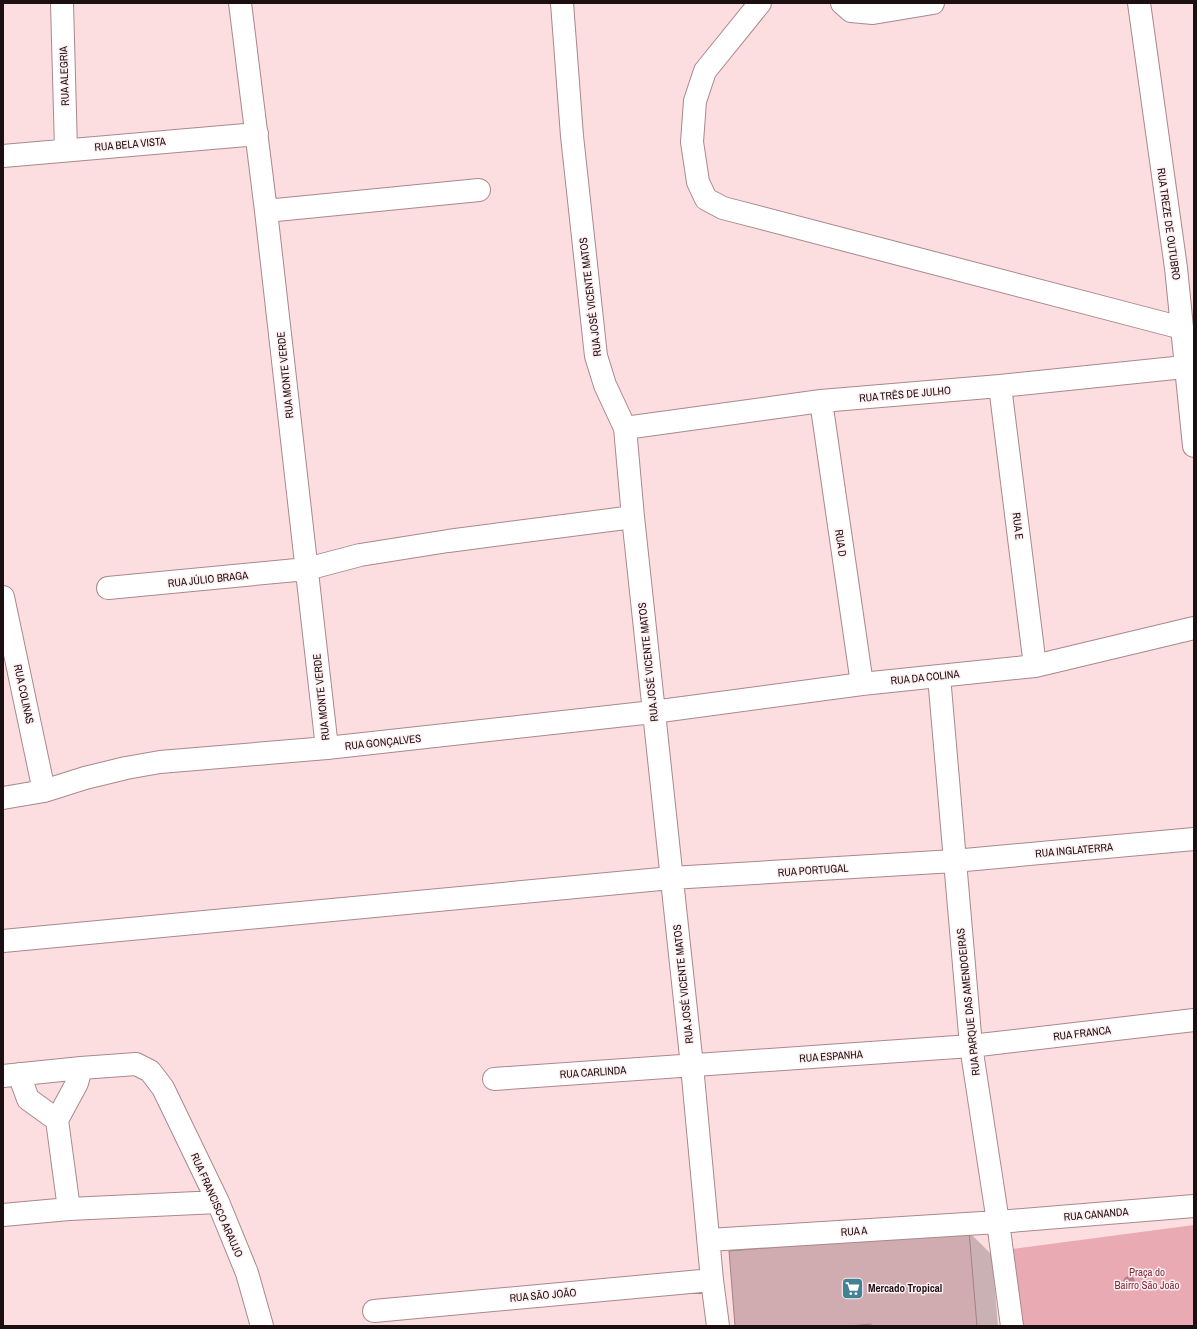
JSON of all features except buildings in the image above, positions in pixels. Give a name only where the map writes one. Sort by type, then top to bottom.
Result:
[{"type":"street","name":"RUA ALEGRIA","points":[[62,3],[66,150]]},
{"type":"street","name":"RUA MONTE VERDE","points":[[240,3],[266,211],[327,748]]},
{"type":"street","name":"RUA JOSÉ VICENTE MATOS","points":[[562,3],[572,136],[596,356],[605,386],[625,428],[653,712],[692,1066],[712,1280],[718,1326]]},
{"type":"street","points":[[760,3],[705,71],[695,101],[692,142],[698,182],[706,199],[723,208],[1182,328]]},
{"type":"street","points":[[842,3],[852,11],[873,13],[933,3]]},
{"type":"street","name":"RUA TREZE DE OUTUBRO","points":[[1139,3],[1185,268],[1182,328],[1190,367],[1194,446]]},
{"type":"street","name":"RUA BELA VISTA","points":[[3,156],[257,134]]},
{"type":"street","points":[[266,211],[479,190]]},
{"type":"street","name":"RUA TRÊS DE JULHO","points":[[625,428],[821,401],[1000,386],[1190,367]]},
{"type":"street","name":"RUA E","points":[[1000,386],[1035,666]]},
{"type":"street","name":"RUA D","points":[[821,401],[862,684]]},
{"type":"street","name":"RUA JÚLIO BRAGA","points":[[108,588],[307,569],[360,555],[633,517]]},
{"type":"street","name":"RUA COLINAS","points":[[3,597],[44,791]]},
{"type":"street","name":"RUA DA COLINA","points":[[653,712],[862,684],[1035,666],[1194,628]]},
{"type":"street","name":"RUA PARQUE DAS AMENDOEIRAS","points":[[938,676],[971,1046],[998,1222],[1012,1326]]},
{"type":"street","name":"RUA GONÇALVES","points":[[3,798],[44,791],[119,769],[160,762],[327,748],[653,712]]},
{"type":"street","name":"RUA INGLATERRA","points":[[954,861],[1194,839]]},
{"type":"street","name":"RUA PORTUGAL","points":[[3,941],[671,878],[954,861]]},
{"type":"street","name":"RUA FRANCA","points":[[971,1046],[1194,1020]]},
{"type":"street","name":"RUA ESPANHA","points":[[692,1066],[971,1046]]},
{"type":"street","name":"RUA FRANCISCO ARAUJO","points":[[11,1075],[136,1064],[150,1072],[163,1088],[218,1202],[247,1273],[262,1326]]},
{"type":"street","name":"RUA CARLINDA","points":[[494,1079],[692,1066]]},
{"type":"street","points":[[69,1209],[57,1120],[77,1083],[81,1068]]},
{"type":"street","points":[[11,1075],[28,1099],[57,1120]]},
{"type":"street","points":[[3,1215],[69,1209],[218,1202]]},
{"type":"street","name":"RUA CANANDA","points":[[998,1222],[1194,1206]]},
{"type":"street","name":"RUA A","points":[[709,1240],[998,1222]]},
{"type":"street","name":"RUA SÃO JOÃO","points":[[374,1311],[712,1280]]},
{"type":"green space","name":"Praça do Bairro São João","points":[[1194,1225],[1194,1326],[1023,1326],[1012,1249]]},
{"type":"place","name":"Mercado Tropical","points":[[853,1288]]}]
